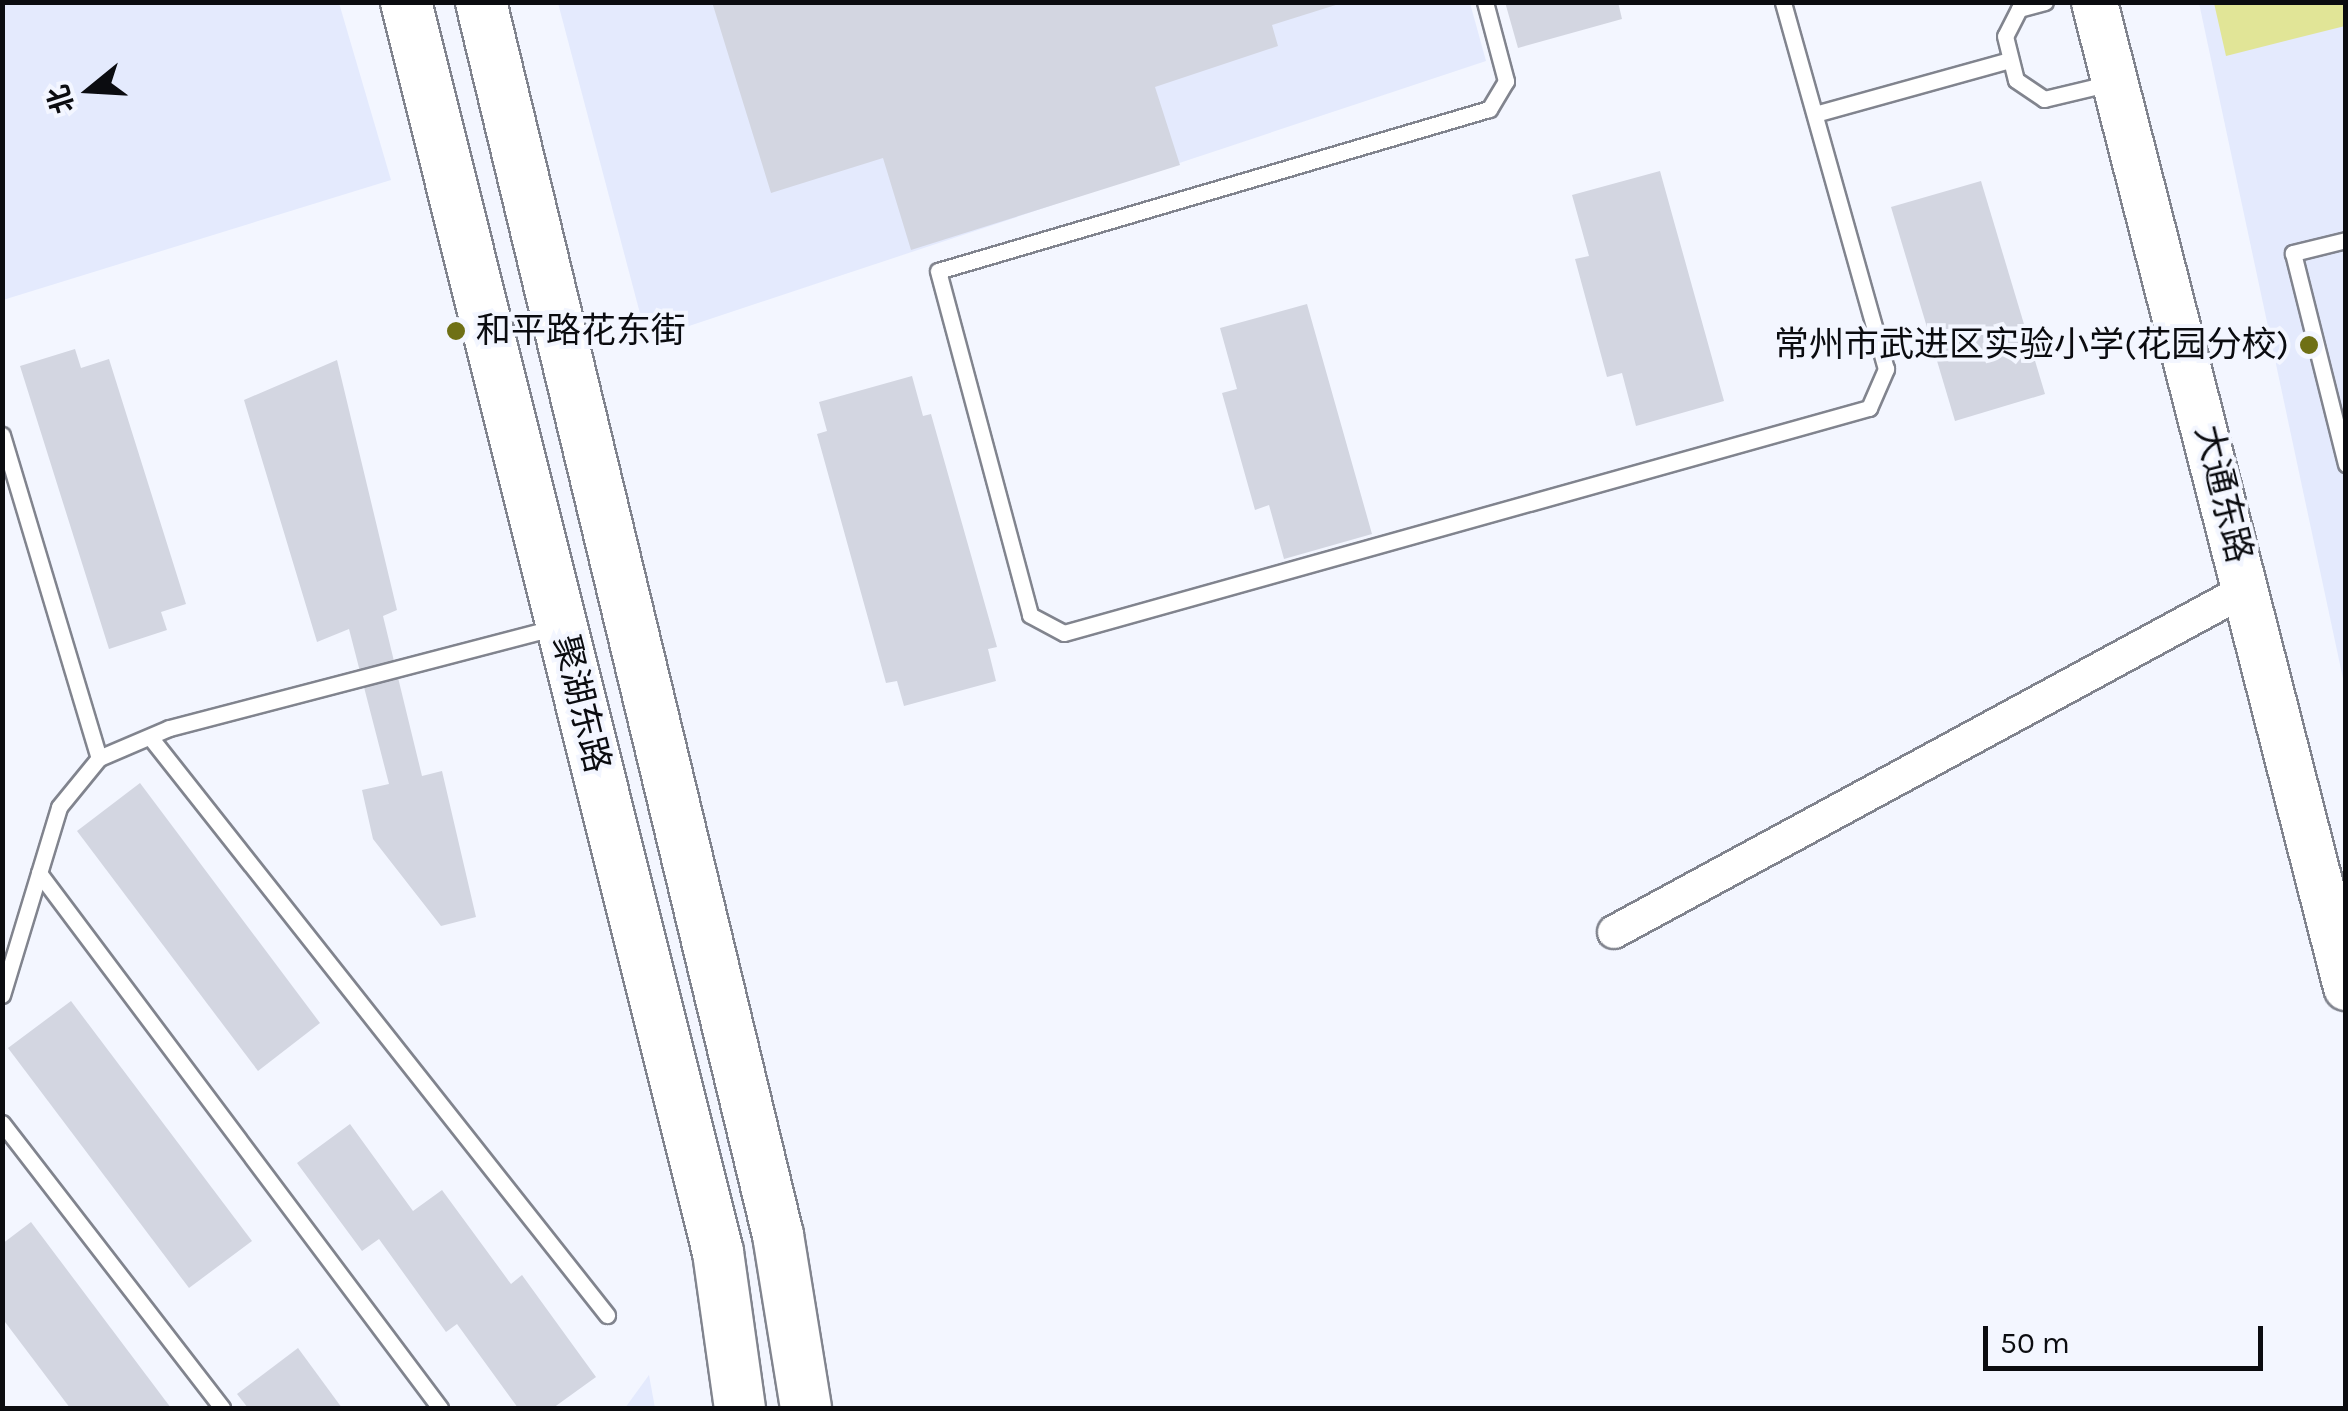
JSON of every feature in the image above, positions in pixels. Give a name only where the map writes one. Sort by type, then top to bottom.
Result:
[{"type":"main road","name":"聚湖东路","points":[[406,2],[718,1252],[740,1408]]},
{"type":"main road","name":"聚湖东路","points":[[480,2],[778,1235],[806,1408]]},
{"type":"street","name":"大通东路","points":[[2094,2],[2346,988]]},
{"type":"street","points":[[1614,932],[2247,590]]},
{"type":"lane","points":[[1484,2],[1506,81],[1489,109],[938,271],[1030,616],[1064,633],[1868,408],[1886,368],[1783,2]]},
{"type":"lane","points":[[2045,2],[2018,9],[2004,36],[2016,80],[2044,99],[2116,82]]},
{"type":"lane","points":[[1815,114],[2010,60]]},
{"type":"lane","points":[[2346,240],[2294,253],[2346,464]]},
{"type":"lane","points":[[2,435],[99,758]]},
{"type":"lane","points":[[2,995],[59,807],[99,758],[150,736],[562,626]]},
{"type":"lane","points":[[150,736],[608,1315]]},
{"type":"lane","points":[[39,874],[440,1408]]},
{"type":"lane","points":[[2,1123],[222,1408]]},
{"type":"shaded area","points":[[3,2],[339,3],[391,180],[3,300]]},
{"type":"shaded area","points":[[558,3],[1470,3],[1486,61],[647,340]]},
{"type":"shaded area","name":"常州市武进区实验小学(花园分校)","points":[[2199,3],[2345,3],[2345,688]]},
{"type":"shaded area","points":[[649,1375],[655,1408],[625,1408]]},
{"type":"green space","points":[[2214,3],[2345,3],[2345,26],[2226,56]]},
{"type":"building","points":[[712,2],[1342,3],[1272,25],[1278,46],[1155,87],[1180,165],[911,250],[883,158],[771,193]]},
{"type":"building","points":[[1505,2],[1618,2],[1622,19],[1518,48]]},
{"type":"building","points":[[1660,171],[1724,401],[1636,426],[1622,373],[1607,377],[1575,259],[1589,256],[1572,195]]},
{"type":"building","points":[[1981,181],[2045,394],[1955,421],[1891,207]]},
{"type":"building","points":[[1307,304],[1372,534],[1284,559],[1269,505],[1255,510],[1222,393],[1237,389],[1220,328]]},
{"type":"building","points":[[75,349],[81,368],[109,359],[186,604],[161,612],[167,630],[109,649],[20,366]]},
{"type":"building","points":[[337,360],[397,610],[383,616],[422,776],[442,771],[476,917],[441,926],[373,839],[362,790],[389,784],[349,629],[317,642],[244,400]]},
{"type":"building","points":[[912,376],[923,416],[931,414],[997,647],[988,649],[996,681],[904,706],[897,681],[886,683],[817,434],[827,431],[819,402]]},
{"type":"building","points":[[140,783],[320,1023],[258,1071],[77,831]]},
{"type":"building","points":[[71,1001],[252,1241],[189,1288],[8,1048]]},
{"type":"building","points":[[350,1124],[413,1211],[442,1190],[511,1284],[522,1275],[596,1377],[553,1408],[518,1408],[457,1324],[446,1332],[379,1239],[362,1251],[297,1163]]},
{"type":"building","points":[[31,1222],[171,1408],[70,1408],[2,1318],[2,1244]]},
{"type":"building","points":[[298,1348],[342,1408],[248,1408],[237,1394]]},
{"type":"place","name":"和平路花东街","points":[[456,331]]},
{"type":"place","name":"常州市武进区实验小学(花园分校)","points":[[2309,345]]}]
